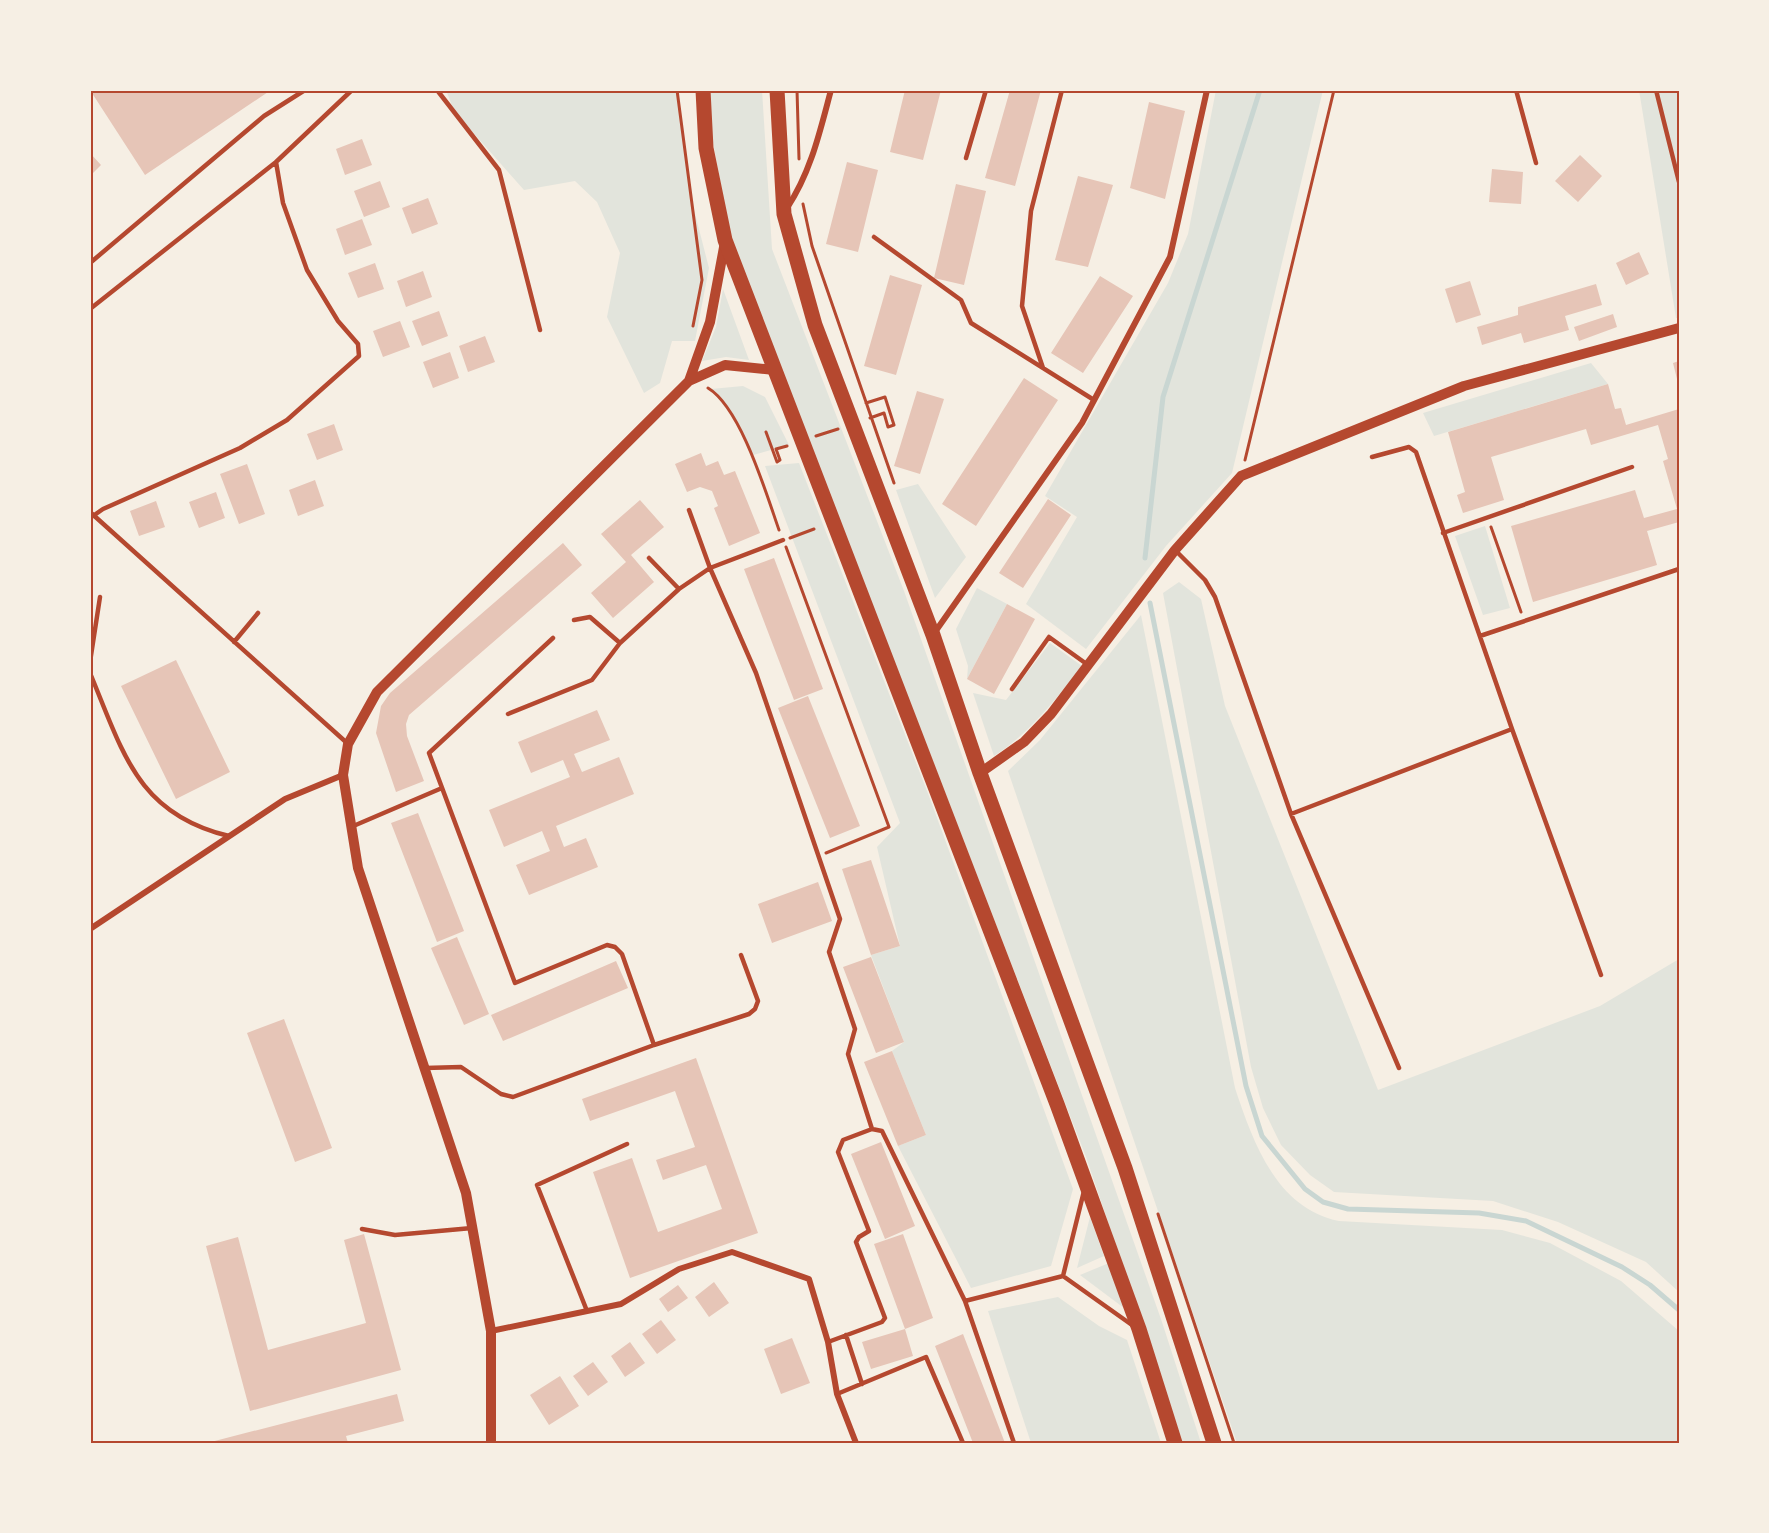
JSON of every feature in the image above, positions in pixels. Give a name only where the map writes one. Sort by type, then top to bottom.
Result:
[{"type":"main road","points":[[703,90],[706,148],[725,240],[1086,1183],[1139,1329],[1175,1443]]},
{"type":"main road","points":[[777,90],[784,214],[816,325],[933,635],[980,773],[1125,1168],[1214,1443]]},
{"type":"street","points":[[784,214],[800,189],[810,163],[831,90]]},
{"type":"street","points":[[933,635],[1082,423],[1170,257],[1207,90]]},
{"type":"street","points":[[689,381],[710,322],[725,240]]},
{"type":"street","points":[[980,773],[1024,742],[1051,714],[1175,550],[1241,476],[1464,387],[1679,328]]},
{"type":"street","points":[[491,1443],[491,1331],[466,1193],[358,868],[343,775],[348,744],[377,692],[689,381],[725,365],[774,370]]},
{"type":"street","points":[[90,929],[285,799],[343,775]]},
{"type":"street","points":[[491,1331],[621,1304],[679,1269],[732,1252],[809,1279],[828,1342],[837,1394],[856,1443]]},
{"type":"lane","points":[[90,263],[264,116],[304,90]]},
{"type":"lane","points":[[90,309],[276,162],[352,90]]},
{"type":"lane","points":[[437,90],[499,170],[540,330]]},
{"type":"lane","points":[[966,158],[986,90]]},
{"type":"lane","points":[[1043,368],[1022,306],[1031,212],[1062,90]]},
{"type":"lane","points":[[1516,90],[1536,163]]},
{"type":"lane","points":[[1656,90],[1679,182]]},
{"type":"lane","points":[[276,162],[283,203],[307,270],[338,321],[358,344],[359,356],[287,420],[240,448],[92,514],[348,744]]},
{"type":"lane","points":[[874,237],[961,300],[971,323],[1094,400]]},
{"type":"lane","points":[[1372,457],[1409,447],[1414,449],[1601,975]]},
{"type":"lane","points":[[1443,533],[1632,467]]},
{"type":"lane","points":[[689,510],[710,568],[756,673],[840,919],[829,952],[855,1029],[848,1054],[872,1129]]},
{"type":"lane","points":[[508,714],[592,680],[620,643],[679,589],[710,568],[783,540]]},
{"type":"lane","points":[[1175,550],[1205,580],[1215,597],[1291,814],[1399,1068]]},
{"type":"lane","points":[[650,558],[679,589]]},
{"type":"lane","points":[[1480,636],[1679,569]]},
{"type":"lane","points":[[90,663],[100,597]]},
{"type":"lane","points":[[234,642],[258,613]]},
{"type":"lane","points":[[574,620],[590,617],[620,643]]},
{"type":"lane","points":[[1012,689],[1049,637],[1088,665]]},
{"type":"lane","points":[[553,638],[429,753],[515,983],[606,945],[615,947],[622,954],[654,1045]]},
{"type":"lane","points":[[90,673],[126,760],[150,795],[179,819],[202,830],[229,836]]},
{"type":"lane","points":[[1291,814],[1512,729]]},
{"type":"lane","points":[[351,827],[442,788]]},
{"type":"lane","points":[[425,1068],[461,1067],[501,1094],[513,1097],[654,1045],[749,1014],[755,1009],[758,1001],[741,955]]},
{"type":"lane","points":[[828,1342],[882,1322],[885,1318],[856,1242],[859,1237],[869,1231],[838,1152],[843,1140],[872,1129],[882,1131],[965,1302],[1014,1443]]},
{"type":"lane","points":[[587,1311],[537,1185],[627,1144]]},
{"type":"lane","points":[[1063,1276],[1086,1183]]},
{"type":"lane","points":[[362,1229],[395,1234],[472,1228]]},
{"type":"lane","points":[[965,1302],[1063,1276],[1139,1329]]},
{"type":"lane","points":[[846,1335],[862,1384]]},
{"type":"lane","points":[[837,1394],[925,1357],[928,1358],[963,1443]]},
{"type":"path","points":[[677,90],[702,280],[691,335]]},
{"type":"path","points":[[1241,476],[1334,90]]},
{"type":"path","points":[[689,381],[711,389],[731,415],[753,455],[888,827],[818,856]]},
{"type":"path","points":[[863,420],[884,413],[888,426],[894,425],[885,397],[866,403]]},
{"type":"path","points":[[810,438],[842,427]]},
{"type":"path","points":[[766,432],[777,462],[780,460],[776,449],[789,445]]},
{"type":"path","points":[[1488,517],[1524,621]]},
{"type":"path","points":[[783,540],[814,529]]},
{"type":"shaded area","points":[[446,90],[677,90],[692,202],[709,268],[695,341],[672,341],[660,383],[644,393],[607,317],[620,253],[597,202],[575,181],[524,190],[454,111]]},
{"type":"shaded area","points":[[710,90],[762,90],[772,249],[904,591],[1162,1322],[1201,1443],[1183,1443],[1086,1157],[731,239],[712,137]]},
{"type":"shaded area","points":[[1216,90],[1323,90],[1232,473],[1166,546],[1086,649],[1026,604],[1077,517],[1045,496],[1168,283],[1188,234]]},
{"type":"shaded area","points":[[1639,90],[1679,90],[1679,318],[1676,318]]},
{"type":"shaded area","points":[[723,289],[749,360],[726,357],[702,361],[716,327]]},
{"type":"shaded area","points":[[1591,363],[1608,384],[1434,436],[1423,413]]},
{"type":"shaded area","points":[[743,386],[765,397],[789,445],[753,455],[731,415],[711,389]]},
{"type":"shaded area","points":[[799,463],[929,796],[1073,1189],[1051,1266],[971,1288],[898,1146],[926,1135],[892,1051],[904,1042],[871,955],[900,946],[877,847],[900,823],[765,466]]},
{"type":"shaded area","points":[[918,484],[966,557],[935,598],[896,490]]},
{"type":"shaded area","points":[[1485,526],[1510,608],[1483,615],[1455,536]]},
{"type":"shaded area","points":[[1179,582],[1201,599],[1225,706],[1378,1090],[1600,1006],[1679,959],[1679,1292],[1646,1262],[1558,1222],[1493,1201],[1334,1192],[1310,1175],[1281,1145],[1263,1108],[1251,1067],[1163,593]]},
{"type":"shaded area","points":[[977,588],[1007,604],[967,679],[968,666],[956,629]]},
{"type":"shaded area","points":[[1141,615],[1235,1088],[1250,1130],[1270,1170],[1299,1202],[1317,1214],[1339,1221],[1502,1230],[1550,1243],[1621,1281],[1679,1331],[1679,1443],[1237,1443],[1008,771],[1040,740]]},
{"type":"shaded area","points":[[1050,643],[1082,666],[1031,726],[994,756],[973,693],[1006,700]]},
{"type":"shaded area","points":[[1090,1217],[1104,1256],[1077,1268]]},
{"type":"shaded area","points":[[1109,1263],[1124,1308],[1080,1275]]},
{"type":"shaded area","points":[[1058,1297],[1099,1326],[1127,1340],[1161,1443],[1031,1443],[988,1311]]},
{"type":"building","points":[[90,90],[271,90],[145,175]]},
{"type":"building","points":[[905,90],[941,90],[923,160],[890,152]]},
{"type":"building","points":[[1010,90],[1041,90],[1015,186],[985,178]]},
{"type":"building","points":[[1149,102],[1185,111],[1165,199],[1130,188]]},
{"type":"building","points":[[362,139],[372,165],[345,175],[336,149]]},
{"type":"building","points":[[90,153],[101,165],[90,176]]},
{"type":"building","points":[[1580,155],[1602,176],[1578,202],[1555,181]]},
{"type":"building","points":[[847,162],[878,170],[858,252],[826,244]]},
{"type":"building","points":[[1492,169],[1523,172],[1521,204],[1489,202]]},
{"type":"building","points":[[1078,176],[1113,185],[1088,267],[1055,260]]},
{"type":"building","points":[[380,181],[390,207],[364,217],[354,191]]},
{"type":"building","points":[[956,184],[986,191],[964,285],[934,278]]},
{"type":"building","points":[[428,198],[438,224],[412,234],[402,208]]},
{"type":"building","points":[[362,219],[372,245],[345,255],[336,229]]},
{"type":"building","points":[[1639,252],[1649,274],[1626,285],[1616,263]]},
{"type":"building","points":[[375,263],[384,289],[358,298],[348,273]]},
{"type":"building","points":[[423,271],[432,297],[406,307],[397,281]]},
{"type":"building","points":[[890,275],[922,285],[896,375],[864,366]]},
{"type":"building","points":[[1100,276],[1133,296],[1083,373],[1051,353]]},
{"type":"building","points":[[1470,281],[1481,315],[1456,323],[1445,289]]},
{"type":"building","points":[[1596,284],[1602,305],[1565,316],[1569,330],[1524,343],[1521,333],[1482,345],[1477,327],[1518,315],[1518,307]]},
{"type":"building","points":[[439,311],[448,336],[422,346],[412,321]]},
{"type":"building","points":[[1613,314],[1617,327],[1579,341],[1574,327]]},
{"type":"building","points":[[400,321],[410,347],[383,357],[373,331]]},
{"type":"building","points":[[485,336],[495,362],[468,372],[459,346]]},
{"type":"building","points":[[450,352],[459,378],[433,388],[423,362]]},
{"type":"building","points":[[1679,361],[1679,383],[1678,383],[1673,363]]},
{"type":"building","points":[[1024,378],[1058,400],[976,526],[942,504]]},
{"type":"building","points":[[1608,384],[1615,409],[1621,408],[1626,425],[1679,409],[1679,522],[1647,531],[1657,565],[1533,602],[1511,526],[1635,490],[1644,518],[1677,509],[1663,461],[1668,459],[1658,425],[1591,445],[1586,429],[1491,457],[1504,500],[1463,513],[1457,495],[1465,492],[1448,432]]},
{"type":"building","points":[[917,391],[944,399],[920,474],[894,466]]},
{"type":"building","points":[[334,424],[343,450],[317,460],[307,434]]},
{"type":"building","points":[[701,453],[706,466],[718,461],[724,475],[735,471],[760,533],[729,546],[714,508],[718,506],[712,491],[700,487],[687,492],[675,464]]},
{"type":"building","points":[[247,464],[265,514],[239,524],[220,474]]},
{"type":"building","points":[[315,480],[324,506],[298,516],[289,490]]},
{"type":"building","points":[[216,492],[225,518],[199,528],[189,502]]},
{"type":"building","points":[[1048,499],[1071,515],[1023,588],[999,573]]},
{"type":"building","points":[[640,500],[664,527],[631,555],[654,582],[613,618],[591,593],[626,562],[601,534]]},
{"type":"building","points":[[156,501],[165,527],[139,536],[130,511]]},
{"type":"building","points":[[563,543],[582,565],[409,715],[406,724],[407,736],[424,781],[396,792],[376,733],[381,706],[390,693]]},
{"type":"building","points":[[774,558],[823,689],[794,700],[744,569]]},
{"type":"building","points":[[1007,604],[1035,619],[994,694],[967,679]]},
{"type":"building","points":[[176,660],[230,772],[176,799],[121,686]]},
{"type":"building","points":[[808,696],[860,826],[830,838],[778,708]]},
{"type":"building","points":[[597,710],[610,740],[574,754],[582,772],[619,757],[634,794],[556,826],[564,847],[586,838],[598,867],[529,895],[516,865],[550,851],[542,831],[504,847],[489,810],[570,777],[563,760],[531,773],[518,742]]},
{"type":"building","points":[[418,813],[464,931],[437,942],[391,823]]},
{"type":"building","points":[[871,860],[900,946],[871,955],[842,869]]},
{"type":"building","points":[[818,882],[832,921],[772,943],[758,904]]},
{"type":"building","points":[[457,937],[489,1014],[464,1025],[431,948]]},
{"type":"building","points":[[871,957],[904,1042],[876,1053],[843,967]]},
{"type":"building","points":[[616,961],[628,988],[503,1041],[491,1015]]},
{"type":"building","points":[[284,1019],[332,1148],[295,1162],[247,1033]]},
{"type":"building","points":[[892,1051],[926,1135],[898,1146],[864,1062]]},
{"type":"building","points":[[696,1058],[758,1233],[630,1278],[593,1172],[632,1158],[658,1232],[722,1209],[706,1165],[663,1180],[656,1160],[695,1147],[675,1091],[590,1121],[582,1099]]},
{"type":"building","points":[[881,1142],[915,1226],[885,1239],[851,1154]]},
{"type":"building","points":[[364,1234],[401,1370],[250,1411],[206,1246],[238,1237],[268,1350],[366,1323],[344,1240]]},
{"type":"building","points":[[903,1234],[933,1318],[905,1329],[874,1244]]},
{"type":"building","points":[[714,1282],[729,1303],[709,1317],[695,1297]]},
{"type":"building","points":[[678,1285],[688,1298],[668,1312],[659,1299]]},
{"type":"building","points":[[661,1320],[676,1340],[657,1354],[642,1334]]},
{"type":"building","points":[[905,1329],[913,1356],[871,1369],[862,1342]]},
{"type":"building","points":[[963,1334],[1005,1443],[973,1443],[935,1346]]},
{"type":"building","points":[[792,1338],[810,1383],[781,1394],[764,1349]]},
{"type":"building","points":[[630,1342],[645,1363],[625,1377],[611,1356]]},
{"type":"building","points":[[593,1362],[608,1382],[588,1396],[573,1376]]},
{"type":"building","points":[[560,1376],[579,1406],[549,1425],[530,1395]]},
{"type":"building","points":[[397,1394],[404,1421],[346,1436],[348,1443],[207,1443]]},
{"type":"waterway","points":[[1145,558],[1163,397],[1260,90]]},
{"type":"waterway","points":[[1150,603],[1246,1086],[1262,1136],[1305,1189],[1323,1202],[1348,1209],[1479,1213],[1526,1221],[1622,1267],[1650,1285],[1679,1310]]}]
